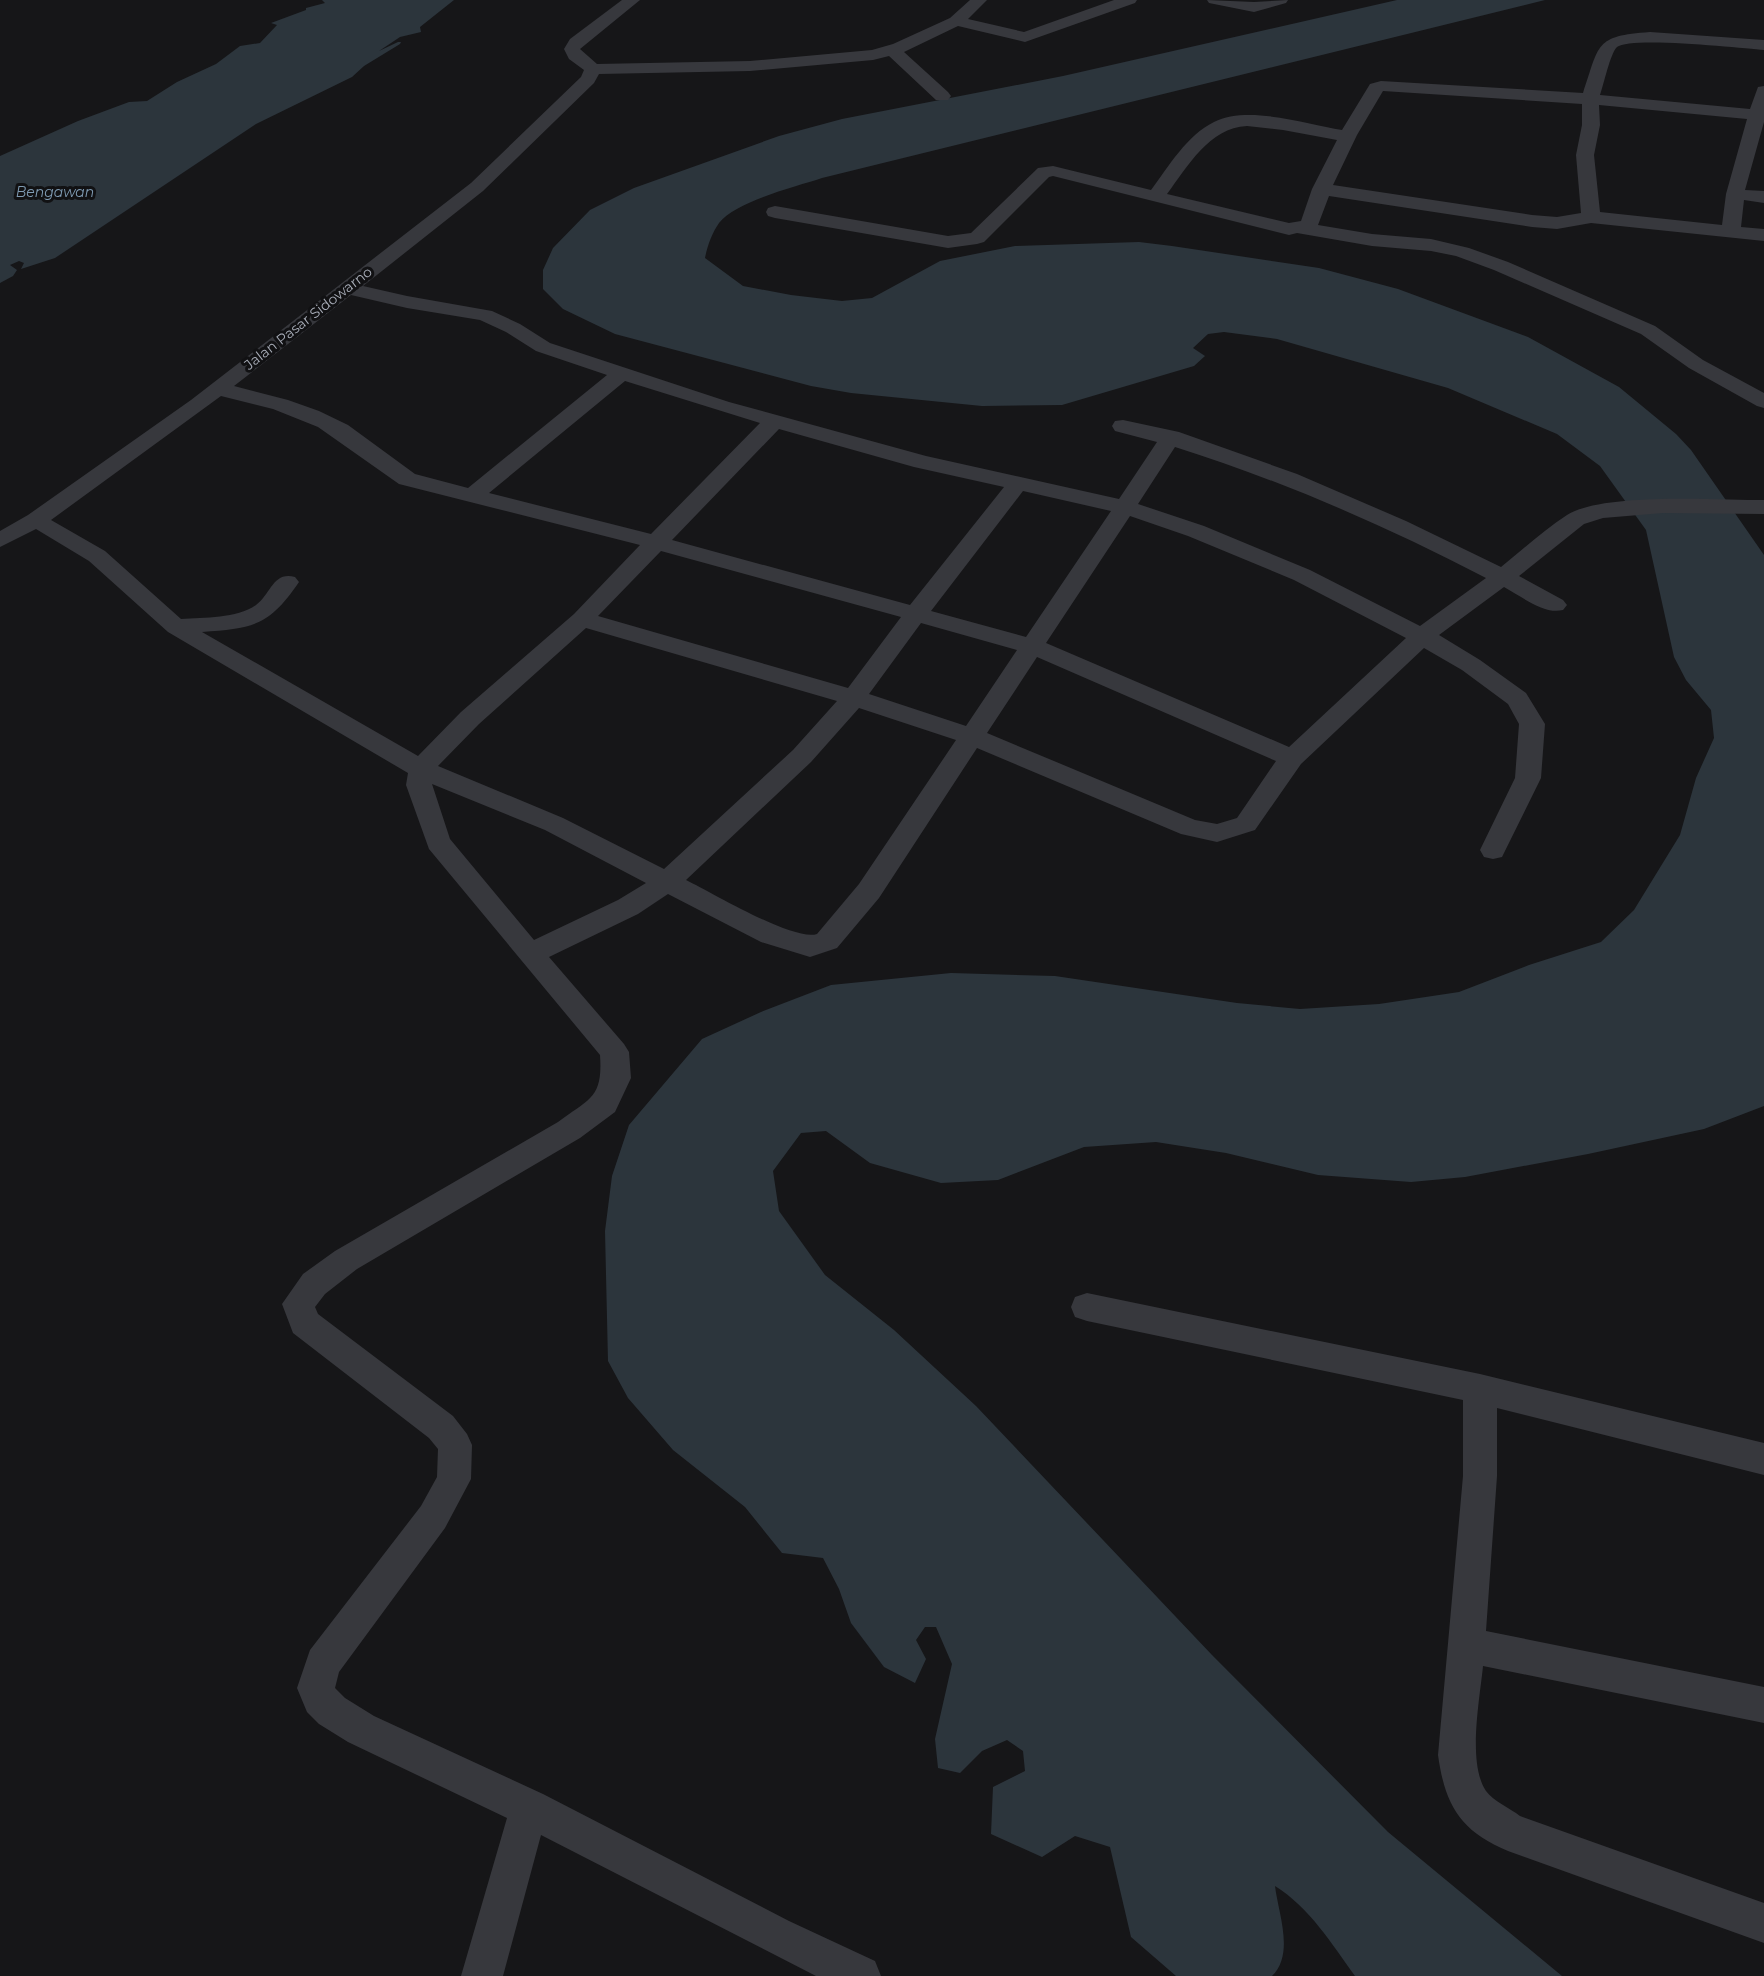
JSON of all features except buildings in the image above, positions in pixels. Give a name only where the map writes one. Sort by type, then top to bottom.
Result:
[{"type":"street","points":[[632,0],[573,46],[572,52],[593,69],[786,64],[873,55],[892,50],[956,21],[979,0]]},
{"type":"street","points":[[956,21],[1025,38],[1129,0]]},
{"type":"street","points":[[1215,0],[1254,7],[1280,0]]},
{"type":"street","points":[[1591,217],[1585,155],[1591,124],[1590,99],[1605,54],[1611,44],[1621,39],[1650,37],[1764,45]]},
{"type":"street","points":[[892,50],[942,96]]},
{"type":"street","name":"Jalan Pasar Sidowarno","points":[[0,540],[36,520],[218,389],[477,188],[588,79],[593,69]]},
{"type":"street","points":[[776,212],[948,242],[977,238],[1044,172],[1062,172],[1289,229],[1300,228],[1309,225],[1321,189],[1363,107],[1376,88],[1381,86],[1590,99],[1761,115]]},
{"type":"street","points":[[1731,232],[1736,194],[1761,115],[1764,92]]},
{"type":"street","points":[[1155,196],[1202,140],[1222,124],[1238,120],[1258,121],[1349,137]]},
{"type":"street","points":[[1321,189],[1532,221],[1557,223],[1591,217],[1764,235]]},
{"type":"street","points":[[1736,194],[1764,197]]},
{"type":"street","points":[[1300,228],[1372,240],[1431,245],[1462,252],[1501,266],[1639,326],[1696,363],[1764,402]]},
{"type":"street","points":[[348,288],[407,302],[485,315],[513,328],[543,347],[722,406],[922,462],[1125,507],[1196,531],[1302,574],[1422,636],[1471,665],[1517,699],[1532,724],[1528,778],[1493,850]]},
{"type":"street","points":[[473,495],[622,373]]},
{"type":"street","points":[[218,389],[274,401],[314,418],[339,430],[387,468],[407,479],[658,543],[1032,646],[1292,758]]},
{"type":"street","points":[[775,420],[582,619],[470,718],[421,769],[419,785],[438,842],[614,1052],[616,1078],[604,1104],[569,1130],[346,1260],[314,1284],[298,1304],[305,1323],[441,1427],[455,1445],[454,1479],[432,1517],[323,1663],[316,1688],[320,1699],[332,1711],[361,1729],[463,1779],[529,1808],[775,1935],[860,1976]]},
{"type":"street","points":[[1123,426],[1209,448],[1361,509],[1503,577],[1555,605]]},
{"type":"street","points":[[36,520],[98,556],[176,627],[421,769],[554,824],[771,935],[810,947],[827,941],[869,891],[1171,437]]},
{"type":"street","points":[[530,954],[628,907],[667,882],[802,756],[854,698],[915,615],[1018,483]]},
{"type":"street","points":[[582,619],[854,698],[971,736],[1190,828],[1217,833],[1246,824],[1292,758],[1422,636],[1503,577],[1576,519],[1600,511],[1663,506],[1754,506]]},
{"type":"street","points":[[176,627],[244,619],[257,615],[266,609],[287,582]]},
{"type":"street","points":[[1087,1307],[1480,1389],[1764,1459]]},
{"type":"street","points":[[1480,1389],[1480,1476],[1457,1755],[1461,1782],[1473,1806],[1508,1831],[1764,1923]]},
{"type":"street","points":[[1467,1645],[1764,1705]]},
{"type":"street","points":[[482,1976],[529,1808]]},
{"type":"water","name":"Bengawan","points":[[322,0],[454,0],[420,27],[421,32],[400,37],[379,51],[398,42],[401,42],[400,44],[364,66],[352,77],[256,124],[55,258],[21,269],[24,263],[19,261],[10,265],[17,270],[13,276],[0,283],[0,156],[78,121],[129,102],[147,101],[177,82],[216,64],[240,46],[260,43],[277,25],[271,23],[306,10],[306,8],[325,3]]},
{"type":"water","points":[[1397,0],[1545,0],[822,178],[752,201],[727,215],[714,231],[705,258],[743,286],[842,301],[872,298],[940,261],[1015,246],[1139,242],[1319,268],[1398,289],[1528,337],[1619,387],[1676,434],[1691,450],[1764,555],[1764,1106],[1704,1129],[1588,1154],[1465,1177],[1411,1182],[1318,1175],[1226,1153],[1156,1142],[1084,1147],[998,1180],[941,1183],[870,1163],[826,1131],[801,1133],[773,1171],[779,1211],[825,1275],[894,1330],[976,1406],[1212,1655],[1388,1832],[1562,1976],[1355,1976],[1309,1915],[1275,1886],[1284,1945],[1279,1967],[1272,1976],[1176,1976],[1131,1937],[1110,1847],[1075,1836],[1042,1857],[991,1834],[993,1787],[1025,1771],[1023,1751],[1007,1740],[982,1751],[960,1773],[938,1768],[935,1739],[952,1664],[936,1627],[925,1627],[916,1640],[926,1659],[915,1683],[884,1667],[851,1623],[839,1589],[823,1558],[782,1553],[745,1507],[673,1450],[628,1398],[608,1361],[605,1231],[612,1176],[629,1125],[702,1039],[761,1012],[831,985],[951,973],[1055,976],[1237,1003],[1300,1009],[1379,1004],[1459,992],[1529,965],[1601,942],[1634,910],[1680,835],[1696,778],[1714,738],[1711,710],[1686,680],[1674,657],[1646,530],[1600,466],[1557,434],[1448,388],[1277,339],[1224,332],[1208,334],[1193,348],[1205,356],[1194,366],[1062,405],[982,406],[851,393],[811,386],[615,334],[563,309],[543,289],[543,270],[553,248],[590,210],[634,188],[779,136],[842,119],[1063,76]]}]
